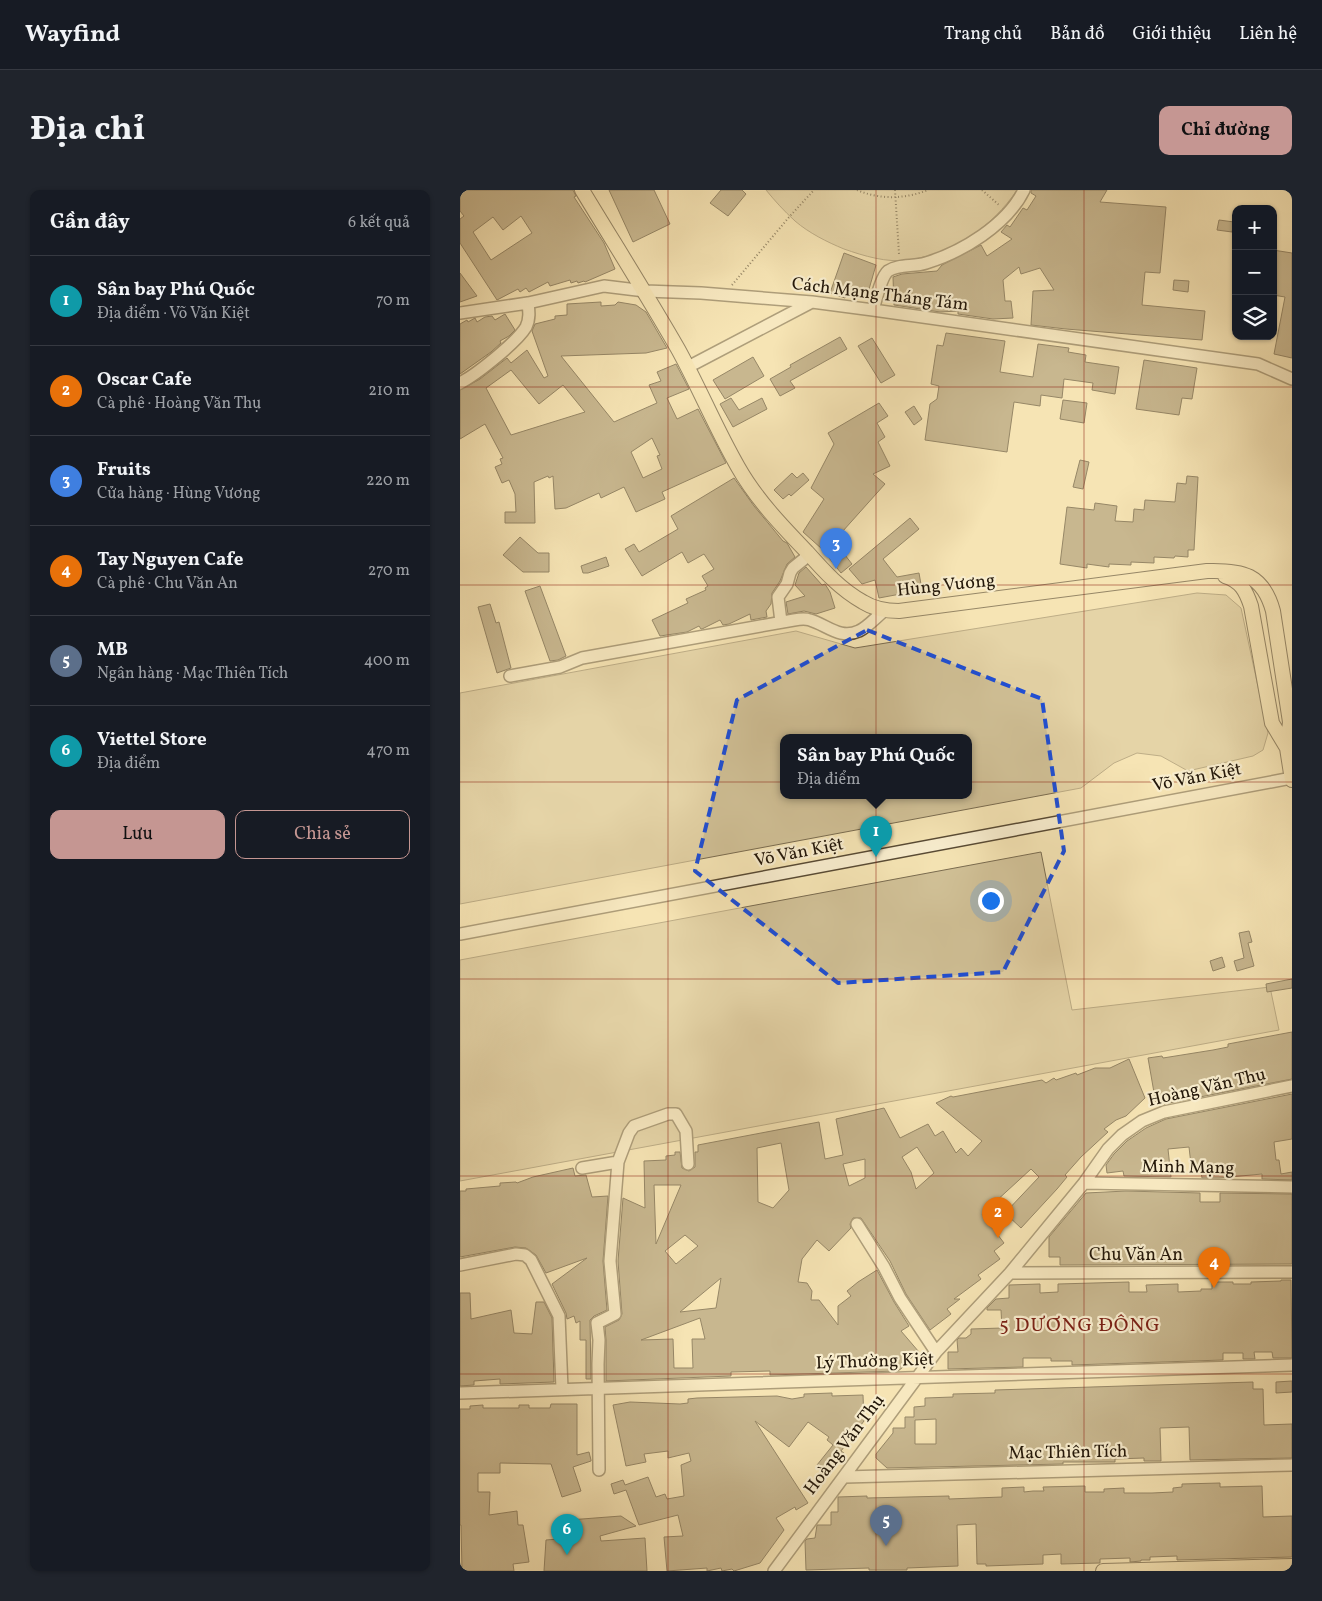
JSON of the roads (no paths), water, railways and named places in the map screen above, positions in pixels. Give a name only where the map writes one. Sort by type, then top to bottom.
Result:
[{"type":"main road","name":"Hùng Vương","points":[[582,190],[645,291],[688,368],[738,468],[758,498],[784,529],[844,590],[864,603],[884,611],[899,611],[1207,571],[1226,571],[1246,576],[1264,588],[1273,611],[1290,722],[1287,748],[1292,779]]},
{"type":"main road","name":"Hùng Vương","points":[[1207,571],[1231,578],[1239,583],[1246,592],[1251,606],[1272,723],[1287,748]]},
{"type":"main road","points":[[1103,1571],[1292,1566]]},
{"type":"street","points":[[873,310],[883,278],[888,271],[924,264],[956,251],[992,228],[1004,215],[1014,208],[1024,190]]},
{"type":"street","name":"Cách Mạng Tháng Tám","points":[[460,313],[528,303],[604,286],[645,291],[724,295],[812,302],[1258,364],[1292,379]]},
{"type":"street","points":[[688,368],[812,302]]},
{"type":"street","points":[[460,383],[501,353],[526,328],[529,314],[528,303]]},
{"type":"street","points":[[780,622],[778,598],[787,584],[793,568],[809,555]]},
{"type":"street","points":[[510,676],[560,667],[582,658],[780,622],[809,619],[833,631],[850,634],[860,631],[884,611]]},
{"type":"street","name":"Võ Văn Kiệt","points":[[460,934],[1292,779]]},
{"type":"street","name":"Hoàng Văn Thụ","points":[[774,1571],[809,1522],[845,1478],[936,1352],[1010,1273],[1084,1183],[1108,1149],[1122,1135],[1142,1121],[1164,1112],[1292,1086]]},
{"type":"street","points":[[599,1470],[599,1340],[597,1323],[615,1314],[616,1310],[612,1294],[610,1262],[618,1162],[629,1133],[634,1126],[668,1114],[676,1114],[686,1131],[688,1164]]},
{"type":"street","points":[[582,1168],[618,1162]]},
{"type":"street","name":"Minh Mạng","points":[[1084,1183],[1292,1187]]},
{"type":"street","points":[[857,1224],[884,1267],[900,1298],[936,1352]]},
{"type":"street","points":[[460,1265],[516,1254],[531,1260],[545,1292],[553,1302],[559,1316],[562,1389]]},
{"type":"street","name":"Chu Văn An","points":[[1010,1273],[1292,1272]]},
{"type":"street","name":"Lý Thường Kiệt","points":[[460,1393],[1292,1366]]},
{"type":"street","name":"Mạc Thiên Tích","points":[[845,1478],[1292,1465]]},
{"type":"place","name":"Fruits","points":[[836,569]]},
{"type":"place","name":"Sân bay Phú Quốc","points":[[876,857]]},
{"type":"place","name":"Oscar Cafe","points":[[998,1238]]},
{"type":"place","name":"Tay Nguyen Cafe","points":[[1214,1288]]},
{"type":"place","name":"MB","points":[[886,1546]]},
{"type":"place","name":"Viettel Store","points":[[567,1555]]},
{"type":"district","name":"5 DƯƠNG ĐÔNG","points":[[1080,1326]]}]
